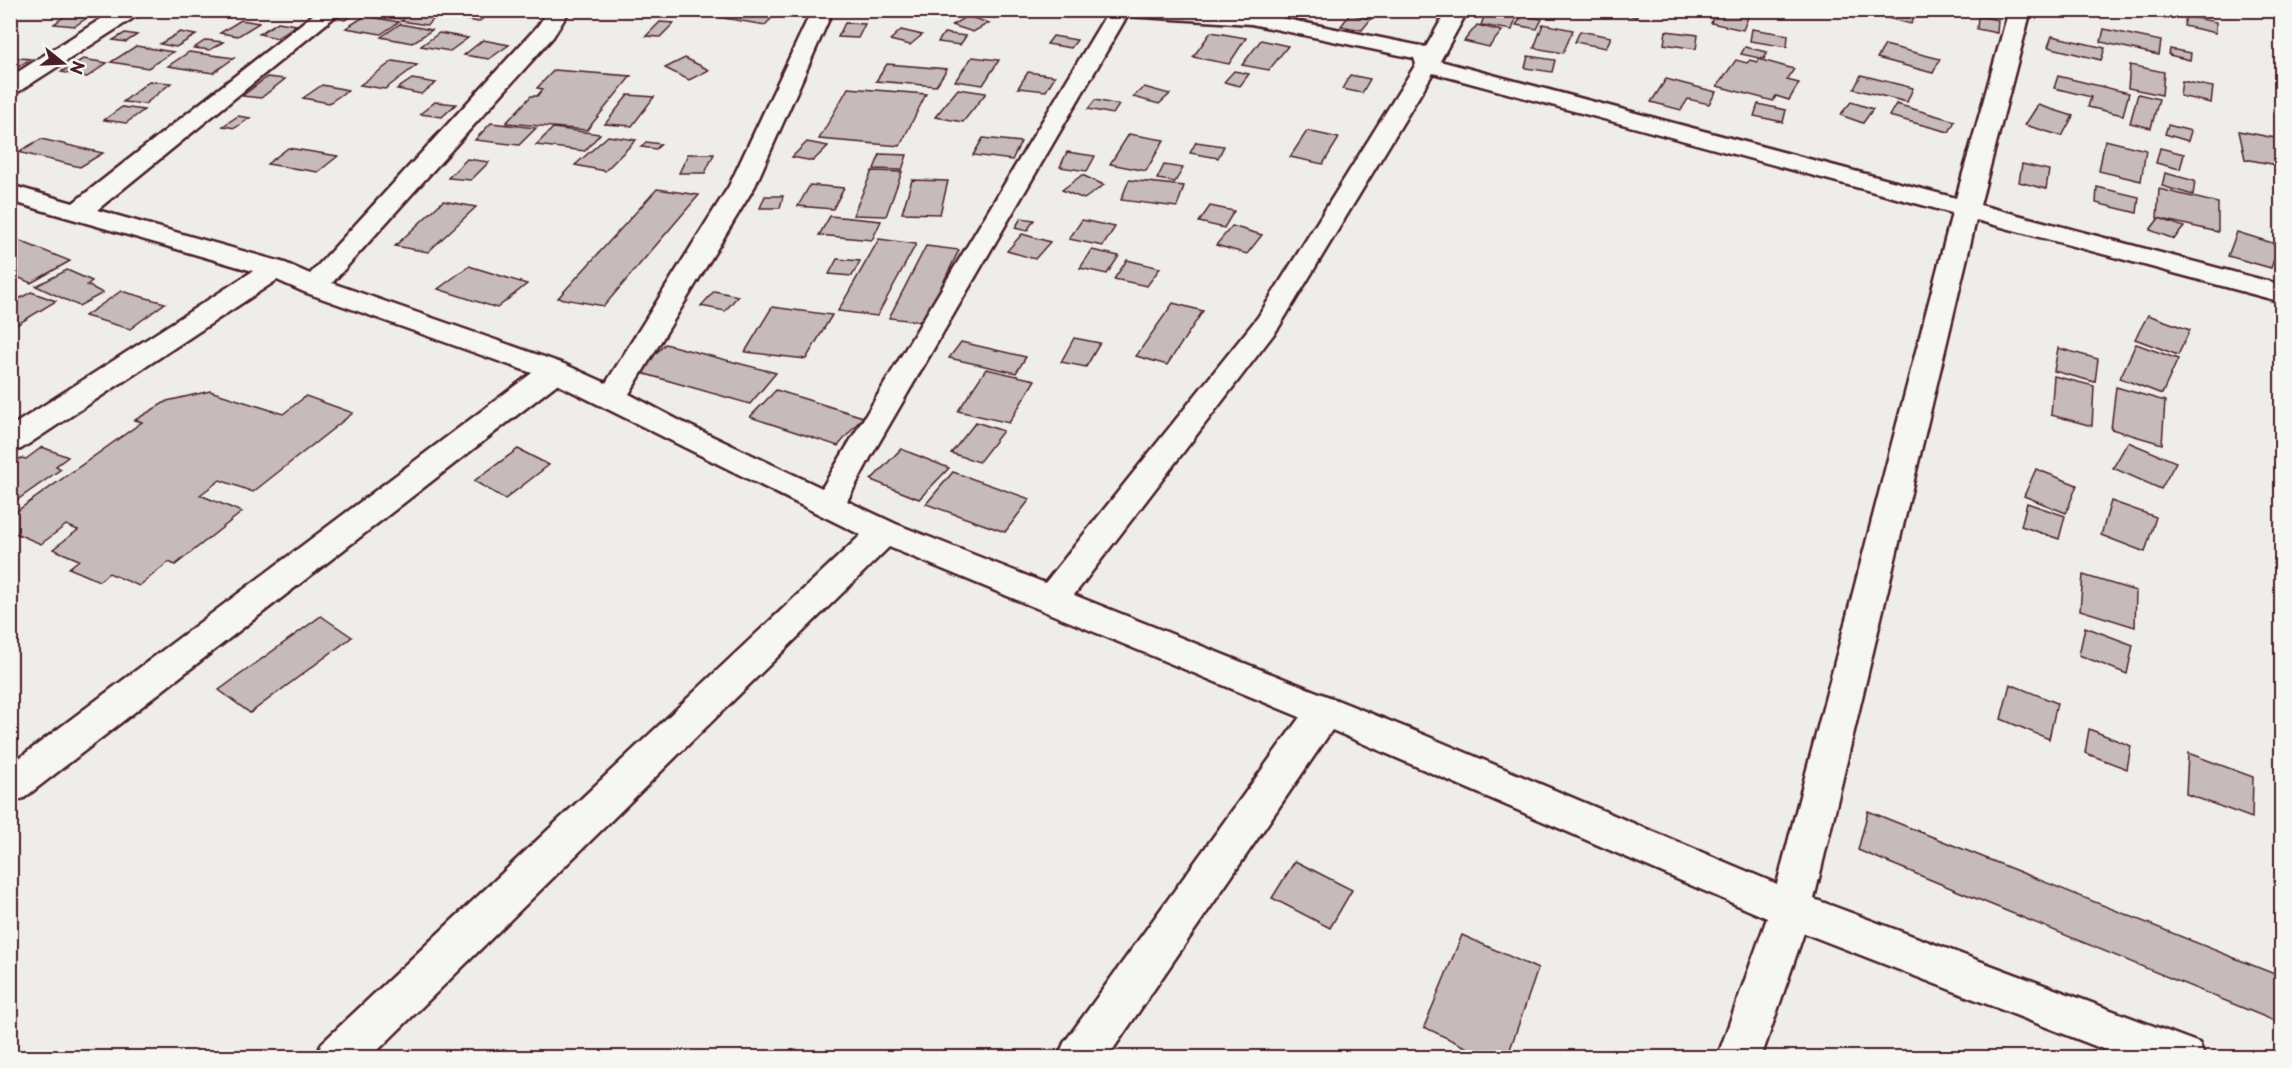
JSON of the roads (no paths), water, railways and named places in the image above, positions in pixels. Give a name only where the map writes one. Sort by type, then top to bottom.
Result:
[{"type":"street","points":[[10,87],[130,10]]},
{"type":"street","points":[[79,211],[333,10]]},
{"type":"street","points":[[314,286],[545,32],[560,10]]},
{"type":"street","points":[[612,397],[742,186],[823,10]]},
{"type":"street","points":[[829,505],[854,458],[1120,10]]},
{"type":"street","points":[[1130,10],[1251,18],[1424,53],[1427,64]]},
{"type":"street","points":[[1051,600],[1269,321],[1458,10]]},
{"type":"street","points":[[1739,1058],[1791,909],[1966,209],[2020,10]]},
{"type":"street","points":[[1427,64],[2282,294]]},
{"type":"street","points":[[12,195],[79,211],[275,269],[314,286],[554,371],[612,397],[673,430],[884,532],[1404,743],[1791,909],[2183,1058]]},
{"type":"street","points":[[10,442],[275,269]]},
{"type":"street","points":[[10,787],[554,371]]},
{"type":"street","points":[[338,1058],[884,532]]},
{"type":"street","points":[[1080,1058],[1324,712]]}]
